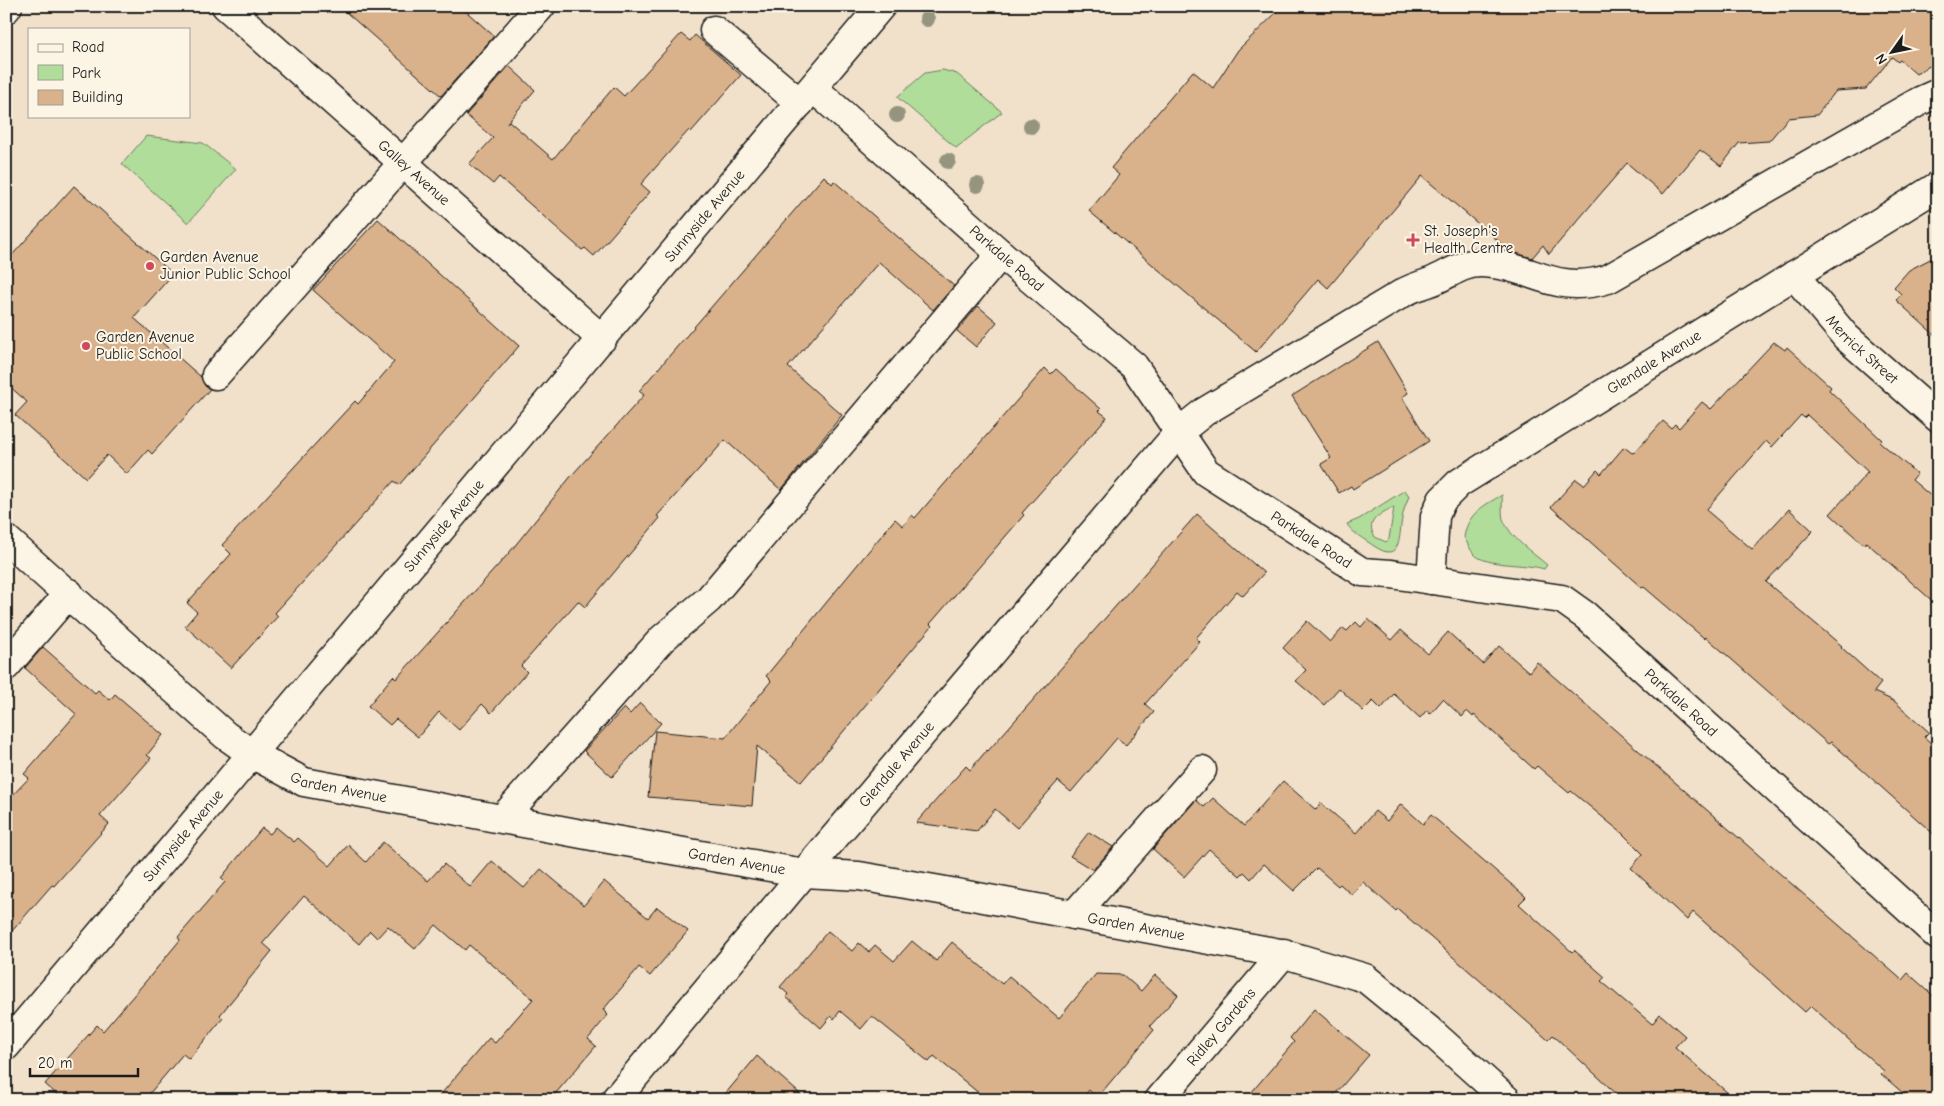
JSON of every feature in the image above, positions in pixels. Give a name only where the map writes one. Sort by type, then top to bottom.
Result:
[{"type":"street","name":"Galley Avenue","points":[[226,6],[602,339]]},
{"type":"street","points":[[216,375],[541,6]]},
{"type":"street","name":"Sunnyside Avenue","points":[[6,1046],[882,6]]},
{"type":"street","name":"Parkdale Road","points":[[714,30],[807,96],[1001,254],[1134,366],[1206,472],[1362,572],[1562,599],[1586,616],[1938,936]]},
{"type":"street","name":"Glendale Avenue","points":[[615,1100],[804,872],[1179,432],[1204,412],[1403,293],[1435,280],[1463,265],[1494,265],[1558,284],[1590,284],[1608,279],[1920,101],[1938,93]]},
{"type":"street","name":"Glendale Avenue","points":[[1431,580],[1435,516],[1442,500],[1459,483],[1938,186]]},
{"type":"street","points":[[503,818],[662,639],[709,599],[1001,254]]},
{"type":"street","name":"Merrick Street","points":[[1794,274],[1846,337],[1938,418]]},
{"type":"street","name":"Garden Avenue","points":[[6,539],[69,593],[225,735],[252,754],[304,782],[602,838],[804,872],[859,876],[1284,953],[1364,978],[1428,1030],[1507,1100]]},
{"type":"street","points":[[6,666],[69,593]]},
{"type":"street","points":[[1074,915],[1202,770]]},
{"type":"street","name":"Ridley Gardens","points":[[1159,1100],[1284,953]]},
{"type":"green space","points":[[943,70],[957,74],[1002,112],[956,148],[897,97],[925,73]]},
{"type":"green space","points":[[146,136],[203,143],[236,169],[188,223],[122,164]]},
{"type":"green space","points":[[1405,490],[1409,496],[1403,513],[1397,545],[1390,552],[1383,551],[1374,546],[1355,533],[1347,524],[1359,519]],"holes":[[[1394,507],[1389,539],[1386,542],[1375,537],[1372,526],[1379,515]]]},
{"type":"green space","points":[[1502,495],[1502,516],[1506,526],[1522,544],[1547,565],[1544,569],[1487,561],[1474,554],[1470,548],[1464,537],[1469,522],[1477,511]]},
{"type":"building","points":[[339,6],[460,6],[494,36],[441,96]]},
{"type":"building","points":[[1283,6],[1938,6],[1938,61],[1916,74],[1900,60],[1898,62],[1892,57],[1866,89],[1836,91],[1817,115],[1788,118],[1769,141],[1739,143],[1721,166],[1700,150],[1663,194],[1627,163],[1549,254],[1543,245],[1532,258],[1510,251],[1422,176],[1328,288],[1318,279],[1256,352],[1089,211],[1119,175],[1111,168],[1193,71],[1213,88],[1238,50]]},
{"type":"building","points":[[681,34],[690,41],[695,35],[741,75],[691,132],[689,130],[641,184],[650,192],[594,256],[585,248],[582,250],[499,177],[493,184],[469,164],[493,138],[466,115],[509,66],[535,90],[506,124],[509,121],[553,159],[614,87],[624,96]]},
{"type":"building","points":[[824,176],[832,184],[834,181],[954,286],[933,310],[879,262],[788,367],[842,415],[781,490],[725,440],[657,516],[660,518],[585,607],[578,601],[521,666],[527,672],[491,713],[482,704],[459,730],[439,712],[418,737],[396,719],[390,725],[368,706],[393,676],[396,679],[509,553],[572,475],[644,395],[639,391]]},
{"type":"building","name":"Garden Avenue Public School","points":[[74,186],[173,274],[134,318],[201,377],[205,386],[210,389],[152,454],[148,450],[127,474],[107,455],[86,478],[15,415],[27,402],[6,383],[6,262]]},
{"type":"building","points":[[378,219],[519,346],[399,485],[394,481],[275,613],[278,616],[231,668],[185,626],[197,612],[187,603],[231,554],[222,545],[355,401],[358,404],[394,362],[313,290]]},
{"type":"building","points":[[1938,255],[1938,338],[1896,300],[1901,294],[1894,287],[1909,270]]},
{"type":"building","points":[[978,306],[997,322],[976,347],[957,331]]},
{"type":"building","points":[[1378,342],[1408,393],[1402,397],[1429,441],[1353,489],[1351,486],[1339,493],[1321,464],[1331,458],[1292,396]]},
{"type":"building","points":[[1774,342],[1785,350],[1787,347],[1831,387],[1829,390],[1882,440],[1880,442],[1917,474],[1912,480],[1938,502],[1938,606],[1866,542],[1864,545],[1830,514],[1868,472],[1807,415],[1804,418],[1801,415],[1772,447],[1766,441],[1706,510],[1752,549],[1789,509],[1813,531],[1766,582],[1842,646],[1881,683],[1874,692],[1894,701],[1929,732],[1924,737],[1938,749],[1938,838],[1831,742],[1828,744],[1706,637],[1705,639],[1644,587],[1642,588],[1551,507],[1576,479],[1584,485],[1597,470],[1601,474],[1624,447],[1632,453],[1635,452],[1663,421],[1671,428],[1675,424],[1679,428],[1702,402],[1711,409]]},
{"type":"building","points":[[1045,368],[1051,374],[1056,369],[1101,409],[1099,411],[1107,417],[1022,513],[1024,515],[930,624],[932,626],[801,782],[757,746],[752,806],[648,797],[655,731],[725,738],[771,681],[766,676],[895,519],[903,526],[912,515],[915,518]]},
{"type":"building","points":[[1197,514],[1264,573],[1243,596],[1237,591],[1196,638],[1200,642],[1145,704],[1154,712],[1126,745],[1117,738],[1071,792],[1058,781],[1017,828],[995,809],[977,831],[916,823],[966,766],[970,770],[988,751]]},
{"type":"building","points":[[1368,619],[1392,640],[1401,630],[1428,654],[1448,632],[1483,664],[1499,646],[1529,672],[1537,662],[1902,980],[1908,973],[1938,1000],[1938,1100],[1911,1100],[1881,1074],[1884,1071],[1811,1006],[1805,1012],[1693,912],[1687,920],[1631,868],[1643,854],[1623,834],[1537,766],[1534,769],[1474,715],[1473,717],[1467,711],[1462,717],[1443,699],[1430,714],[1427,710],[1420,718],[1394,694],[1381,709],[1373,701],[1363,711],[1339,688],[1324,705],[1296,681],[1306,670],[1283,648],[1307,621],[1330,642],[1343,628],[1347,631],[1356,622],[1361,627]]},
{"type":"building","points":[[43,647],[95,693],[98,690],[110,700],[115,694],[163,735],[147,755],[151,758],[100,816],[109,824],[6,938],[6,802],[29,778],[24,774],[76,714],[25,668]]},
{"type":"building","points":[[640,703],[661,723],[612,777],[584,751],[624,708],[630,714]]},
{"type":"building","points":[[1283,781],[1316,810],[1321,803],[1356,833],[1375,811],[1387,821],[1401,804],[1423,824],[1431,815],[1526,897],[1519,904],[1572,952],[1574,950],[1605,977],[1601,981],[1652,1024],[1660,1014],[1685,1036],[1675,1047],[1736,1100],[1623,1100],[1553,1035],[1548,1040],[1398,909],[1396,911],[1363,882],[1352,895],[1317,868],[1294,891],[1264,864],[1251,879],[1244,872],[1240,876],[1209,849],[1184,877],[1153,849],[1196,800],[1204,807],[1213,798],[1244,826]]},
{"type":"building","points":[[276,827],[294,842],[298,838],[330,866],[348,845],[366,862],[383,842],[428,881],[444,864],[470,887],[492,861],[524,888],[541,869],[584,905],[604,881],[648,918],[657,907],[688,931],[650,976],[639,967],[603,1010],[608,1015],[588,1039],[596,1046],[550,1100],[436,1100],[489,1038],[495,1043],[533,999],[469,945],[465,950],[436,925],[415,949],[388,926],[377,938],[370,931],[359,944],[304,896],[263,943],[272,951],[220,1015],[223,1018],[189,1059],[183,1054],[144,1100],[63,1100],[45,1084],[97,1025],[103,1031],[152,974],[180,940],[178,937],[225,882],[221,878],[262,828],[270,834]]},
{"type":"building","points":[[1089,832],[1113,847],[1093,870],[1070,856]]},
{"type":"building","points":[[828,931],[852,951],[859,943],[869,952],[875,945],[894,961],[912,941],[936,961],[952,942],[1002,984],[1009,976],[1059,1018],[1096,974],[1123,975],[1141,991],[1155,975],[1178,995],[1150,1026],[1154,1030],[1097,1098],[1089,1090],[1081,1100],[987,1100],[934,1056],[929,1062],[872,1016],[861,1029],[840,1011],[834,1019],[831,1016],[821,1028],[786,997],[788,994],[780,987]]},
{"type":"building","points":[[1314,1009],[1369,1055],[1330,1100],[1245,1100],[1294,1042],[1290,1038]]},
{"type":"building","points":[[757,1056],[807,1100],[720,1100]]},
{"type":"place","name":"St. Joseph's Health Centre","points":[[1413,240]]},
{"type":"place","name":"Garden Avenue Junior Public School","points":[[150,266]]},
{"type":"place","name":"Garden Avenue Public School","points":[[86,346]]}]
